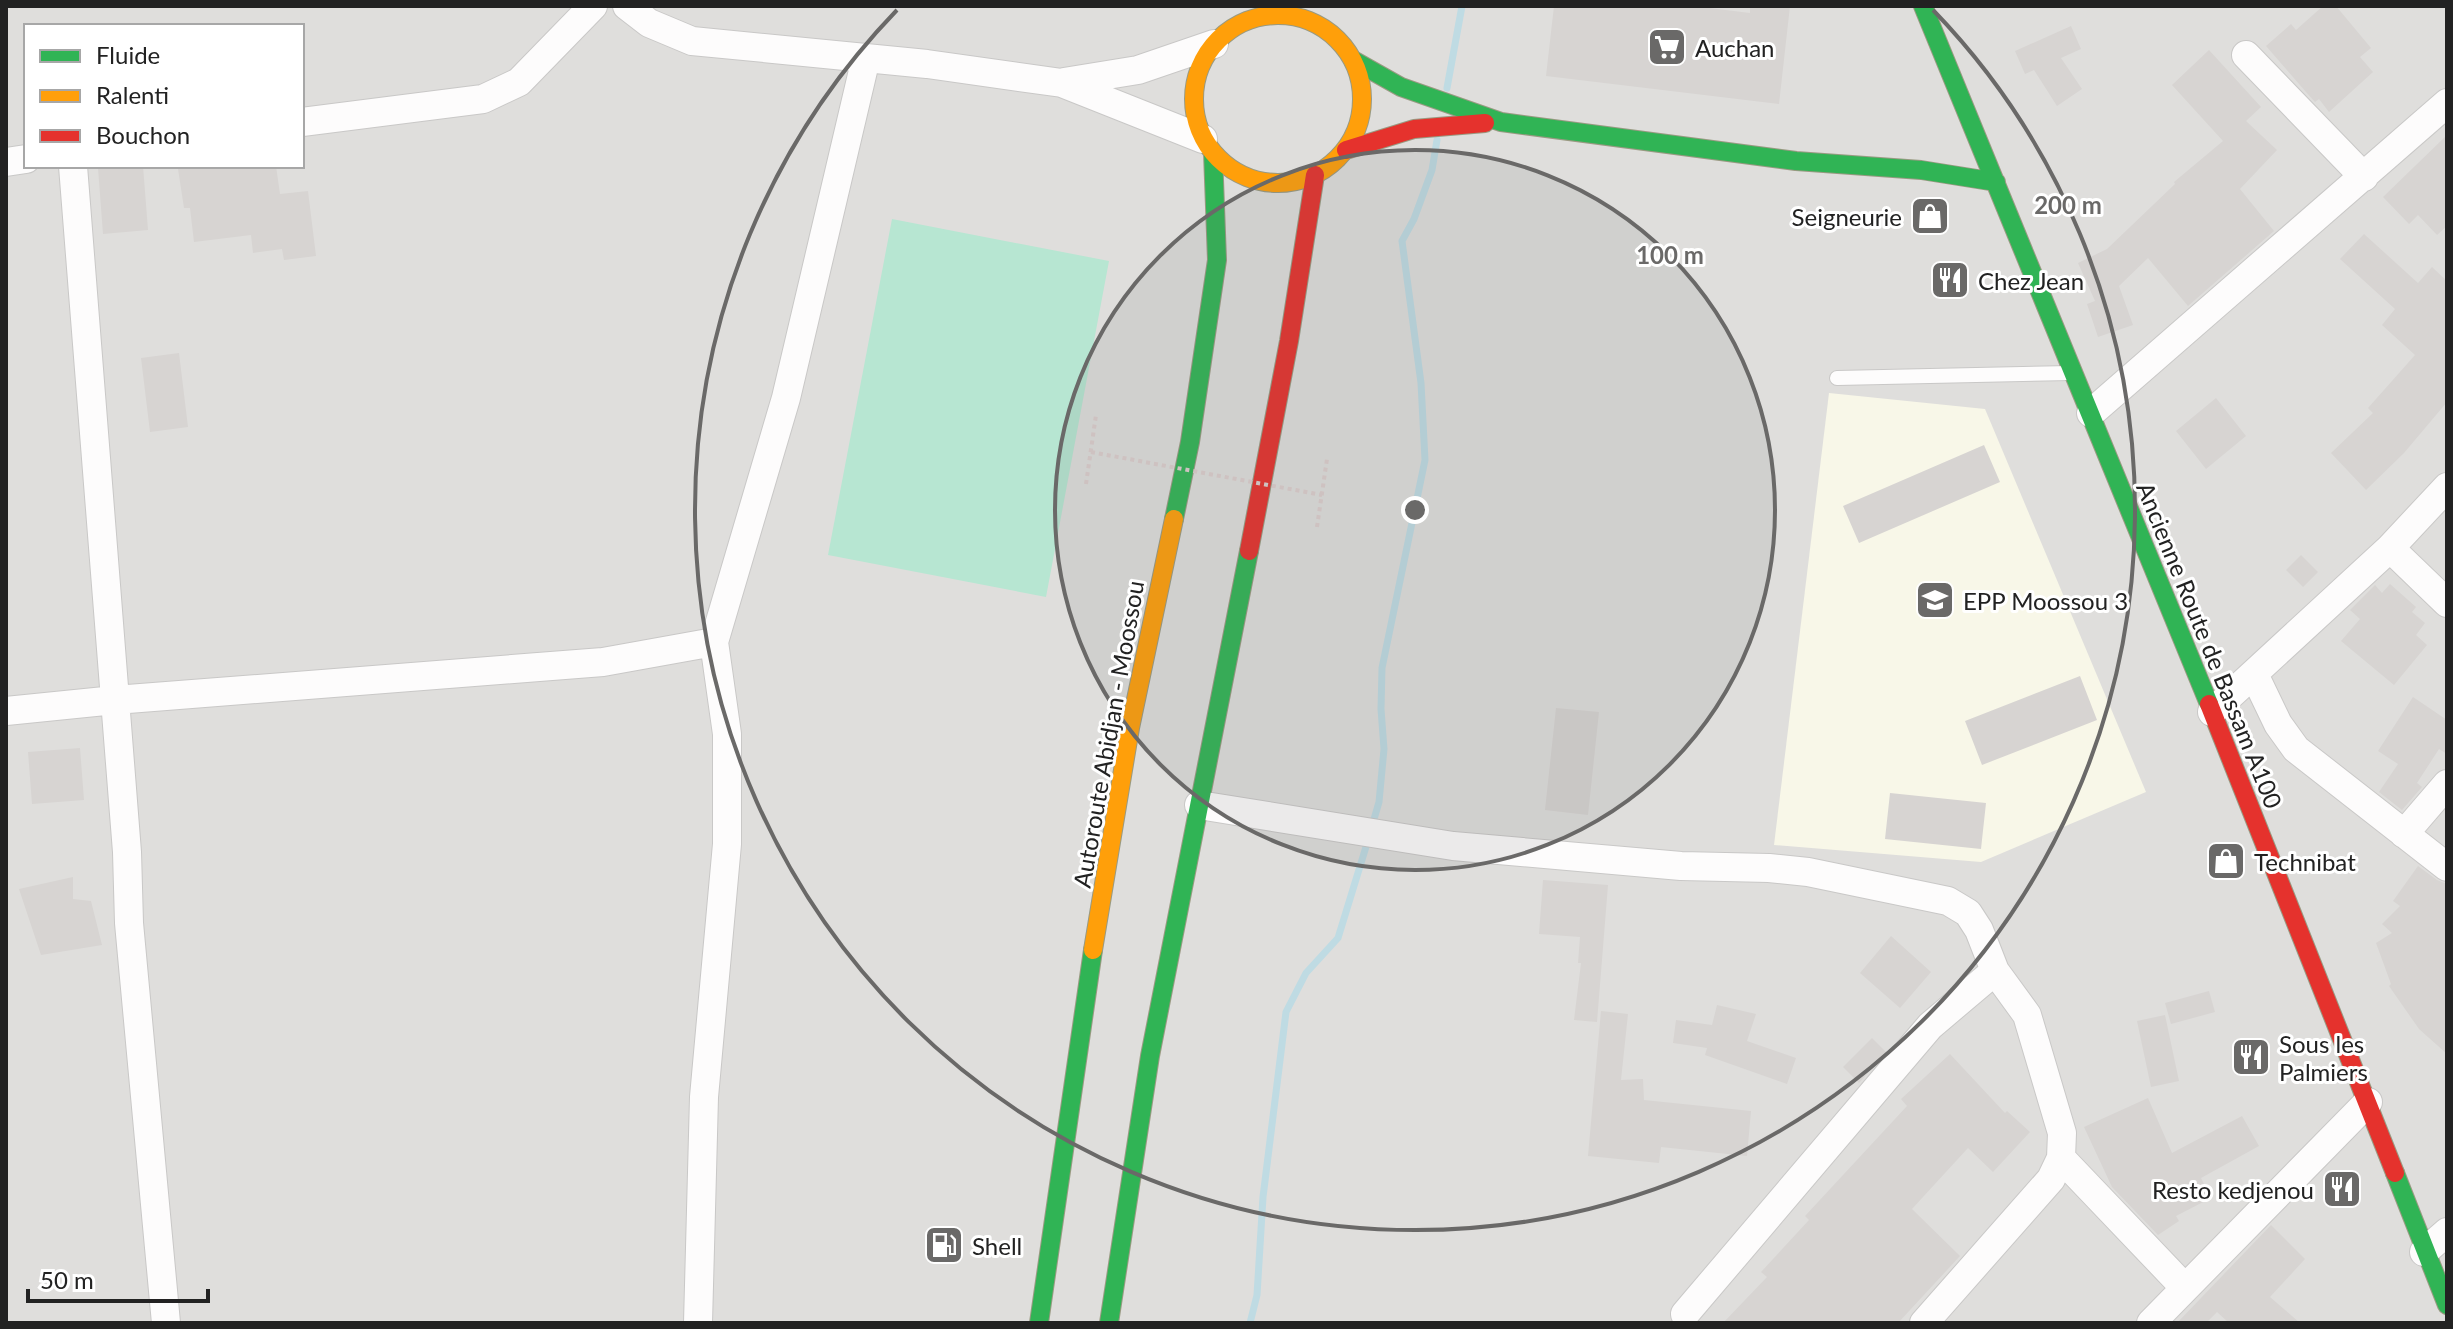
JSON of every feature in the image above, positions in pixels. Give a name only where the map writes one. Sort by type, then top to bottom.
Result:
[{"type":"main road","points":[[1221,37],[1252,18],[1279,15],[1331,26],[1353,60],[1360,82],[1362,106],[1357,129],[1346,150],[1332,164],[1315,175],[1288,183],[1260,182],[1234,172],[1208,146],[1195,115],[1194,89],[1201,65],[1240,6]]},
{"type":"main road","name":"Ancienne Route de Bassam A100","points":[[1923,6],[2212,712],[2447,1305]]},
{"type":"main road","points":[[1353,60],[1401,87],[1501,122],[1796,161],[1921,170],[1996,182]]},
{"type":"main road","points":[[1346,150],[1414,129],[1501,122]]},
{"type":"main road","name":"Autoroute Abidjan - Moossou","points":[[1039,1323],[1130,728],[1190,442],[1217,260],[1208,146]]},
{"type":"main road","points":[[1109,1323],[1158,998],[1199,805],[1300,286],[1315,175]]},
{"type":"street","points":[[304,122],[483,99],[519,82],[593,6]]},
{"type":"street","points":[[627,6],[649,23],[692,41],[866,58],[1062,83],[1208,146]]},
{"type":"street","points":[[1062,83],[1138,70],[1221,37]]},
{"type":"street","points":[[2246,55],[2364,177]]},
{"type":"street","points":[[698,1323],[704,1097],[727,844],[727,734],[714,642],[786,398],[866,58]]},
{"type":"street","points":[[2091,413],[2447,103]]},
{"type":"street","points":[[73,168],[127,852],[129,923],[166,1323]]},
{"type":"street","points":[[2212,712],[2390,548],[2447,487]]},
{"type":"street","points":[[2390,548],[2447,603]]},
{"type":"street","points":[[6,711],[603,662],[714,642]]},
{"type":"street","points":[[2254,674],[2278,724],[2296,749],[2447,867]]},
{"type":"street","points":[[2404,834],[2447,784]]},
{"type":"street","points":[[1199,805],[1453,846],[1681,866],[1769,868],[1840,878],[1948,901],[1968,913],[1979,930],[1995,971],[2027,1015],[2062,1133],[2061,1158],[2051,1179],[1928,1322]]},
{"type":"street","points":[[1685,1314],[1930,1026],[1995,971]]},
{"type":"street","points":[[2151,1323],[2368,1102]]},
{"type":"street","points":[[2061,1158],[2185,1288]]},
{"type":"street","points":[[2424,1252],[2447,1232]]},
{"type":"lane","points":[[1837,378],[2075,373]]},
{"type":"path","points":[[1086,484],[1096,415]]},
{"type":"path","points":[[1091,452],[1322,495]]},
{"type":"path","points":[[1317,527],[1327,459]]},
{"type":"shaded area","points":[[6,6],[2447,6],[2447,1323],[6,1323]]},
{"type":"shaded area","name":"EPP Moossou 3","points":[[1829,393],[1985,409],[2146,792],[1981,862],[1774,845]]},
{"type":"green space","points":[[892,219],[1109,261],[1046,597],[828,555]]},
{"type":"building","name":"Auchan","points":[[1554,6],[1693,6],[1750,13],[1750,6],[1790,6],[1779,104],[1546,76]]},
{"type":"building","points":[[2323,6],[2336,6],[2371,48],[2360,57],[2373,72],[2329,112],[2319,99],[2315,102],[2266,46],[2291,24],[2296,30]]},
{"type":"building","points":[[2071,26],[2081,49],[2061,58],[2082,89],[2057,106],[2034,70],[2025,74],[2015,51]]},
{"type":"building","points":[[2209,50],[2261,107],[2246,121],[2277,150],[2240,189],[2274,231],[2188,306],[2148,258],[2119,286],[2133,325],[2098,337],[2087,304],[2095,301],[2078,263],[2107,249],[2174,182],[2223,141],[2172,85]]},
{"type":"building","points":[[2447,135],[2447,226],[2437,235],[2418,215],[2409,224],[2383,197]]},
{"type":"building","points":[[98,168],[143,168],[148,230],[103,234]]},
{"type":"building","points":[[276,168],[280,194],[308,191],[316,256],[284,260],[282,249],[253,253],[251,235],[194,242],[190,208],[184,208],[178,169]]},
{"type":"building","points":[[2364,234],[2418,283],[2432,267],[2447,281],[2447,402],[2404,453],[2366,490],[2331,453],[2373,413],[2368,408],[2415,355],[2382,325],[2395,309],[2340,259]]},
{"type":"building","points":[[179,353],[188,427],[150,432],[141,358]]},
{"type":"building","points":[[2216,398],[2246,436],[2206,469],[2176,431]]},
{"type":"building","points":[[1984,445],[2000,482],[1859,543],[1843,506]]},
{"type":"building","points":[[2301,555],[2318,572],[2303,587],[2286,570]]},
{"type":"building","points":[[2390,584],[2416,607],[2412,612],[2425,623],[2416,635],[2427,645],[2394,685],[2341,641],[2360,619],[2350,610],[2375,585],[2382,593]]},
{"type":"building","points":[[2080,676],[2097,720],[1982,765],[1965,721]]},
{"type":"building","points":[[2413,697],[2447,720],[2447,754],[2439,749],[2417,783],[2422,787],[2402,810],[2379,792],[2398,764],[2378,751]]},
{"type":"building","points":[[1556,708],[1599,712],[1588,815],[1545,810]]},
{"type":"building","points":[[80,748],[84,800],[32,804],[28,752]]},
{"type":"building","points":[[1890,793],[1986,803],[1981,849],[1885,839]]},
{"type":"building","points":[[2418,866],[2447,884],[2447,1054],[2419,1029],[2389,986],[2391,984],[2376,943],[2392,933],[2382,924],[2400,906],[2393,901]]},
{"type":"building","points":[[73,877],[73,899],[91,901],[102,945],[41,955],[19,889]]},
{"type":"building","points":[[1543,880],[1608,885],[1597,1022],[1574,1020],[1581,963],[1578,963],[1580,937],[1539,934]]},
{"type":"building","points":[[1891,936],[1931,972],[1900,1008],[1860,973]]},
{"type":"building","points":[[2209,991],[2215,1012],[2171,1024],[2165,1003]]},
{"type":"building","points":[[1717,1005],[1756,1014],[1747,1041],[1796,1058],[1787,1084],[1705,1055],[1707,1048],[1673,1043],[1676,1020],[1712,1025]]},
{"type":"building","points":[[1601,1011],[1628,1014],[1621,1080],[1643,1079],[1644,1100],[1751,1111],[1747,1156],[1661,1147],[1659,1163],[1588,1156]]},
{"type":"building","points":[[2165,1015],[2179,1081],[2151,1087],[2137,1021]]},
{"type":"building","points":[[1872,1038],[1886,1052],[1859,1083],[1843,1067]]},
{"type":"building","points":[[1950,1054],[2005,1113],[2007,1111],[2030,1132],[1993,1172],[1968,1148],[1912,1209],[1960,1256],[1898,1323],[1723,1323],[1767,1277],[1761,1272],[1809,1220],[1805,1216],[1907,1106],[1901,1099]]},
{"type":"building","points":[[2148,1098],[2172,1153],[2242,1116],[2259,1146],[2201,1178],[2211,1198],[2176,1216],[2179,1221],[2158,1235],[2112,1187],[2084,1127]]},
{"type":"building","points":[[2271,1225],[2305,1259],[2270,1297],[2300,1323],[2229,1323],[2217,1312],[2206,1323],[2177,1323]]},
{"type":"waterway","points":[[1447,88],[1462,6]]},
{"type":"waterway","points":[[1372,826],[1379,802],[1384,749],[1382,668],[1425,460],[1421,383],[1402,241],[1414,219],[1432,170],[1437,140]]},
{"type":"waterway","points":[[1250,1323],[1257,1295],[1263,1197],[1286,1012],[1306,973],[1338,938],[1369,837]]},
{"type":"traffic: fast","points":[[1923,6],[2209,704]]},
{"type":"traffic: fast","points":[[1353,60],[1401,87],[1501,122],[1796,161],[1921,170],[1996,182]]},
{"type":"traffic: fast","points":[[1174,519],[1190,442],[1217,260],[1213,153]]},
{"type":"traffic: fast","points":[[1109,1323],[1150,1056],[1249,551]]},
{"type":"traffic: fast","points":[[1039,1323],[1093,950]]},
{"type":"traffic: fast","points":[[2395,1173],[2447,1305]]},
{"type":"traffic: slow","points":[[1278,15],[1310,22],[1325,29],[1337,40],[1348,52],[1355,67],[1362,99],[1355,131],[1348,146],[1337,158],[1325,169],[1310,176],[1278,183],[1246,176],[1231,169],[1219,158],[1208,146],[1201,131],[1194,99],[1201,67],[1208,52],[1219,40],[1231,29],[1246,22],[1278,15]]},
{"type":"traffic: slow","points":[[1093,950],[1130,728],[1174,519]]},
{"type":"traffic: jam","points":[[1346,150],[1414,129],[1485,123]]},
{"type":"traffic: jam","points":[[1249,551],[1289,341],[1315,175]]},
{"type":"traffic: jam","points":[[2209,704],[2395,1173]]},
{"type":"place","name":"Auchan","points":[[1667,47]]},
{"type":"place","name":"Seigneurie","points":[[1930,216]]},
{"type":"place","name":"Chez Jean","points":[[1950,280]]},
{"type":"place","name":"EPP Moossou 3","points":[[1935,600]]},
{"type":"place","name":"Technibat","points":[[2226,861]]},
{"type":"place","name":"Sous les Palmiers","points":[[2251,1057]]},
{"type":"place","name":"Resto kedjenou","points":[[2342,1189]]},
{"type":"place","name":"Shell","points":[[944,1245]]}]
